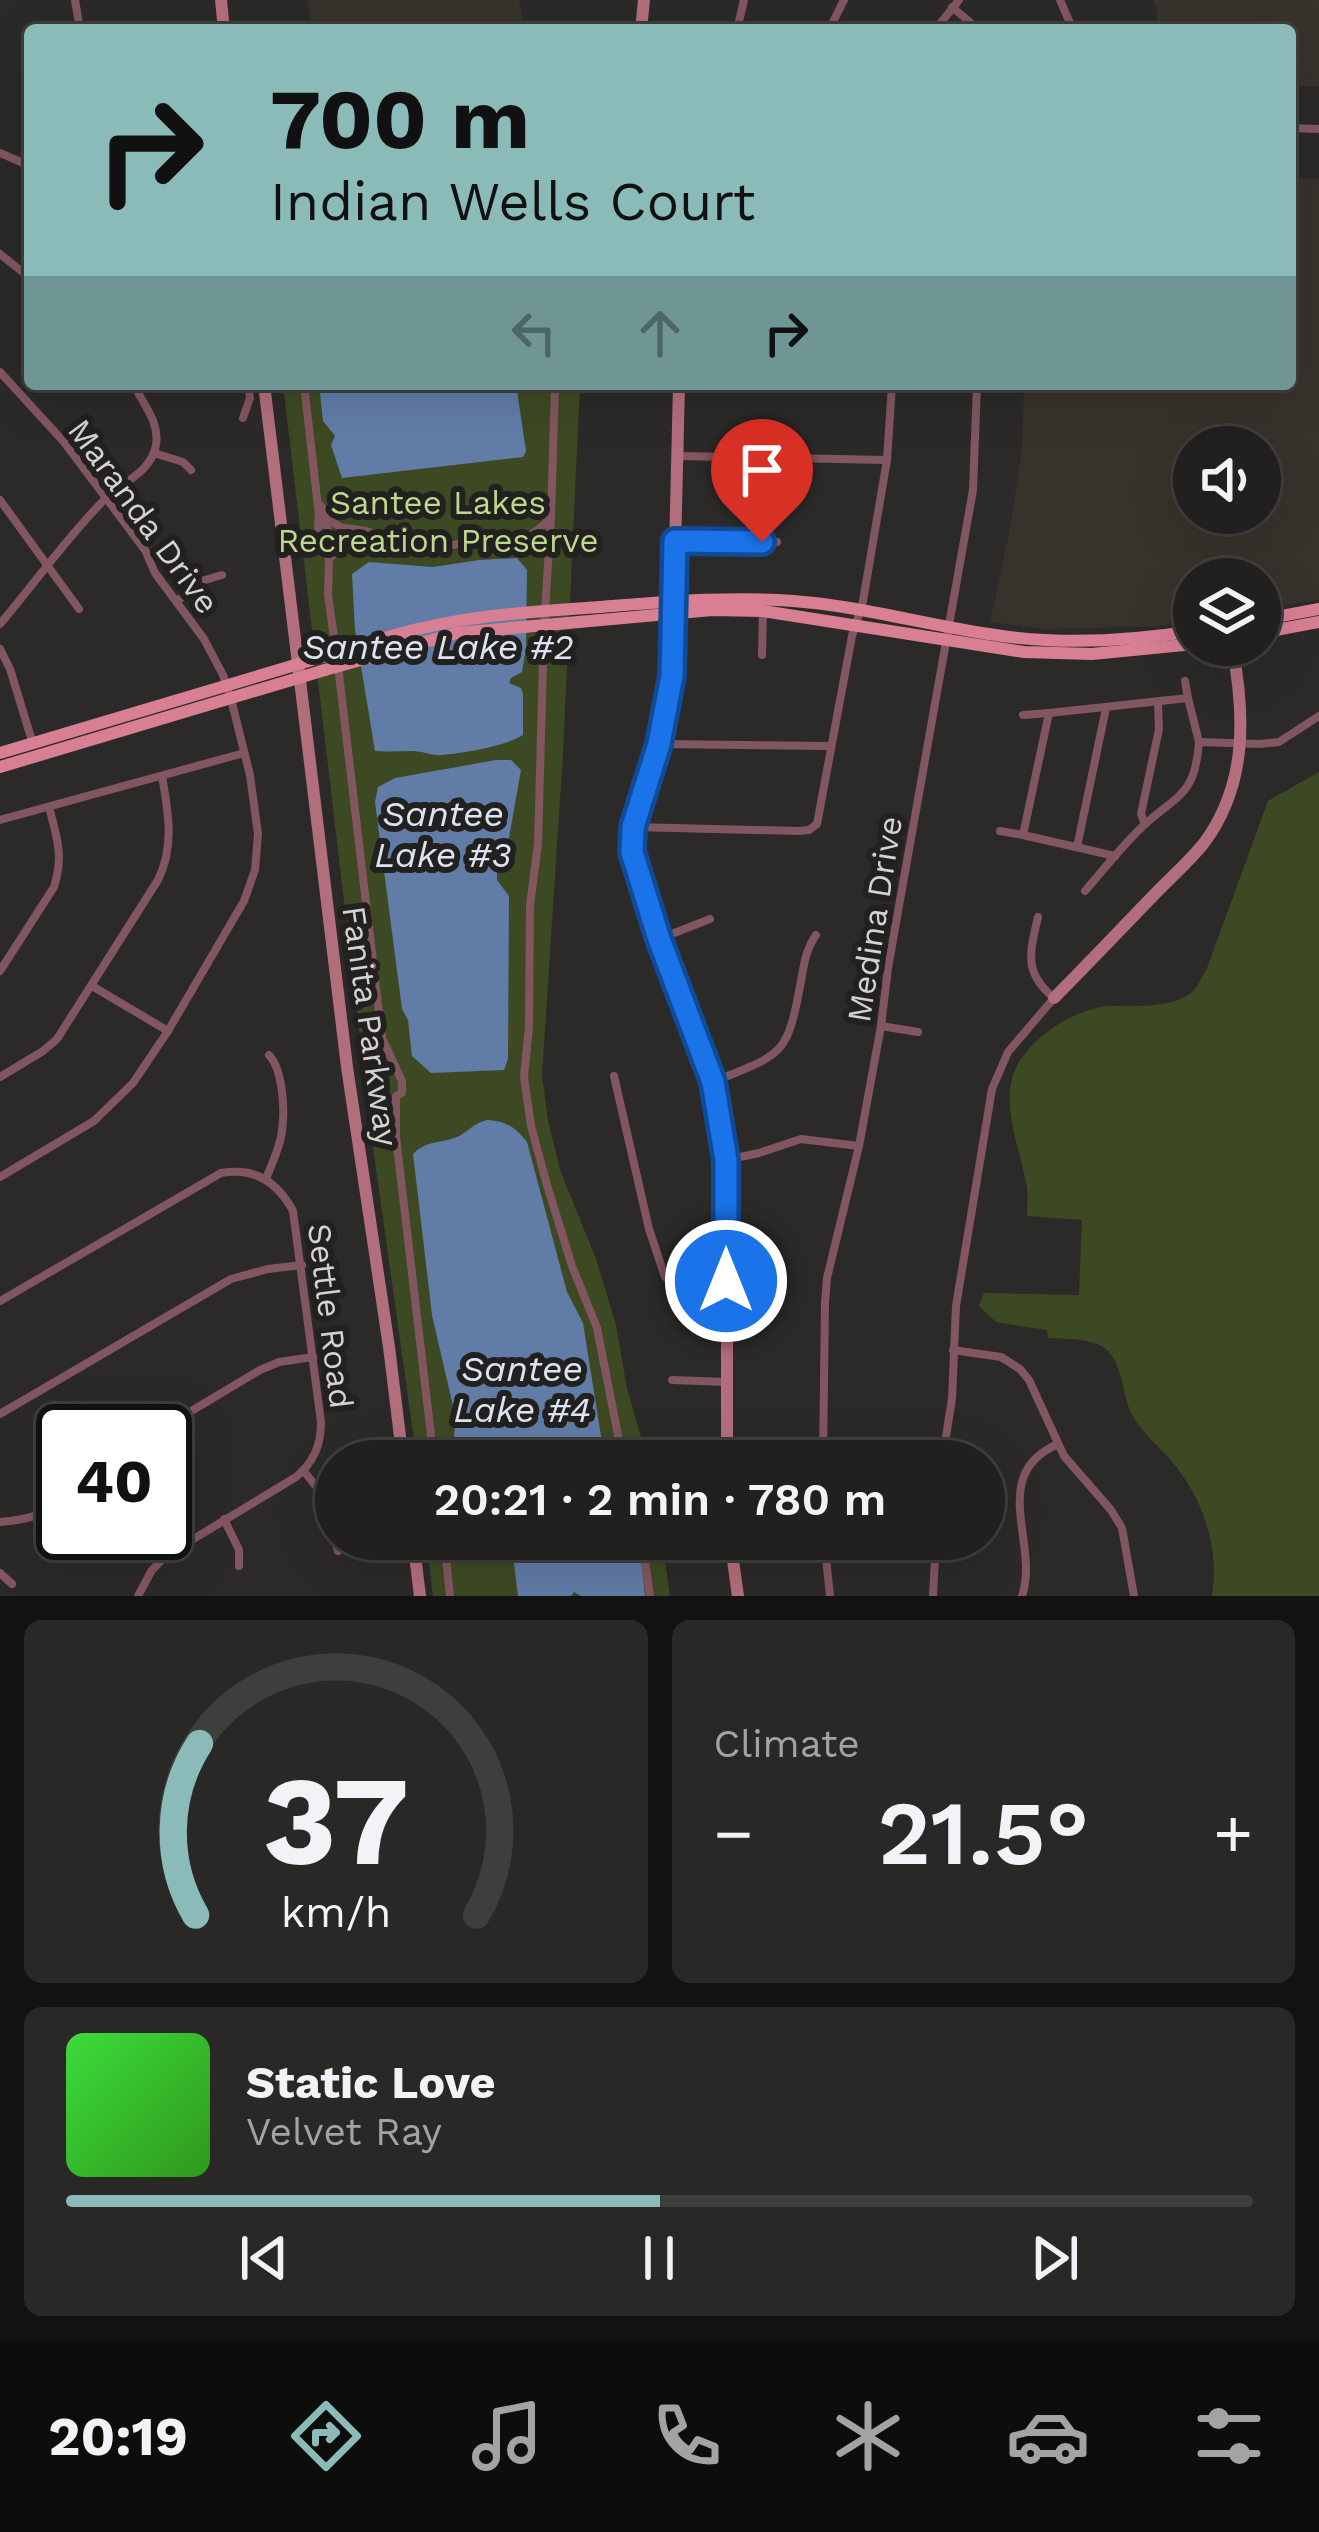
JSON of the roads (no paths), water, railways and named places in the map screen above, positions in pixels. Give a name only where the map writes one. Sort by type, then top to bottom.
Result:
[{"type":"main road","points":[[0,767],[35,750],[324,663],[457,634],[735,598],[798,601],[1024,652],[1091,654],[1173,646]]},
{"type":"main road","points":[[675,607],[858,618]]},
{"type":"main road","points":[[1281,616],[1319,609]]},
{"type":"main road","points":[[1281,629],[1319,622]]},
{"type":"main road","points":[[947,634],[1102,642],[1173,634]]},
{"type":"main road","points":[[0,753],[35,750]]},
{"type":"street","points":[[0,254],[24,273]]},
{"type":"street","name":"Maranda Drive","points":[[0,373],[106,498],[145,550],[154,573],[204,638],[229,693],[250,775],[257,833],[252,880],[236,915],[134,1083],[107,1111],[0,1177]]},
{"type":"street","points":[[0,624],[106,498],[144,469],[154,453],[155,429],[137,390]]},
{"type":"street","points":[[243,418],[249,390]]},
{"type":"street","name":"Fanita Parkway","points":[[265,390],[347,1066],[400,1440]]},
{"type":"street","points":[[305,390],[382,1038],[402,1081],[402,1093],[396,1096],[396,1137],[432,1440]]},
{"type":"street","points":[[555,390],[524,1077],[547,1185],[597,1328],[619,1440]]},
{"type":"street","points":[[680,390],[672,676],[659,744],[633,827],[632,852],[713,1082],[726,1160],[726,1440]]},
{"type":"street","points":[[633,827],[806,830],[817,824],[887,460],[892,390]]},
{"type":"street","name":"Medina Drive","points":[[823,1440],[827,1278],[859,1146],[973,490],[977,390]]},
{"type":"street","points":[[154,453],[183,462],[191,470]]},
{"type":"street","points":[[677,456],[887,460]]},
{"type":"street","points":[[0,500],[79,609]]},
{"type":"street","points":[[316,500],[342,528],[372,531],[424,547],[516,542],[538,532],[551,517]]},
{"type":"street","points":[[327,553],[338,551],[342,528]]},
{"type":"street","points":[[675,541],[777,542]]},
{"type":"street","points":[[177,602],[206,580],[222,575]]},
{"type":"street","points":[[762,655],[763,611]]},
{"type":"street","points":[[0,649],[35,750]]},
{"type":"street","points":[[945,1440],[956,1306],[999,1069],[1054,998],[1206,840],[1231,793],[1241,743],[1236,666]]},
{"type":"street","points":[[1085,891],[1145,824],[1176,802],[1196,766],[1199,742],[1185,681]]},
{"type":"street","points":[[1023,715],[1188,698]]},
{"type":"street","points":[[1145,824],[1141,814],[1159,729],[1158,703]]},
{"type":"street","points":[[1077,847],[1106,708]]},
{"type":"street","points":[[1023,835],[1049,713]]},
{"type":"street","points":[[1199,742],[1279,742],[1319,716]]},
{"type":"street","points":[[659,744],[829,746]]},
{"type":"street","points":[[0,820],[244,752]]},
{"type":"street","points":[[0,1077],[57,1039],[163,871],[170,834],[162,776]]},
{"type":"street","points":[[0,971],[49,896],[58,873],[60,849],[49,806]]},
{"type":"street","points":[[1000,830],[1115,856]]},
{"type":"street","points":[[1038,917],[1031,971],[1054,998]]},
{"type":"street","points":[[659,939],[710,919]]},
{"type":"street","points":[[713,1082],[763,1061],[787,1040],[807,947],[816,935]]},
{"type":"street","points":[[92,986],[168,1031]]},
{"type":"street","points":[[881,1026],[918,1032]]},
{"type":"street","points":[[0,1301],[214,1176],[242,1171],[266,1179],[283,1127],[277,1063],[269,1054]]},
{"type":"street","points":[[614,1076],[664,1277],[726,1281]]},
{"type":"street","points":[[726,1160],[801,1139],[859,1146]]},
{"type":"street","name":"Settle Road","points":[[266,1179],[282,1192],[293,1211],[302,1265],[321,1429],[316,1451],[303,1471]]},
{"type":"street","points":[[0,1414],[232,1280],[302,1265]]},
{"type":"street","points":[[953,1350],[995,1355],[1019,1369],[1033,1386],[1064,1456],[1119,1522],[1134,1596]]},
{"type":"street","points":[[192,1411],[260,1370],[313,1357]]},
{"type":"street","points":[[671,1380],[725,1382]]},
{"type":"street","points":[[1022,1596],[1027,1569],[1018,1513],[1020,1487],[1036,1459],[1058,1444]]},
{"type":"street","points":[[138,1596],[163,1558],[224,1519],[303,1471],[315,1486]]},
{"type":"street","points":[[0,1522],[36,1516]]},
{"type":"street","points":[[224,1519],[239,1550],[239,1566]]},
{"type":"street","points":[[416,1560],[420,1596]]},
{"type":"street","points":[[446,1560],[450,1596]]},
{"type":"street","points":[[645,1560],[650,1596]]},
{"type":"street","points":[[733,1560],[738,1596]]},
{"type":"street","points":[[826,1560],[830,1596]]},
{"type":"street","points":[[933,1596],[935,1560]]},
{"type":"street","points":[[0,1574],[12,1584]]},
{"type":"water","points":[[320,390],[517,390],[526,451],[523,457],[342,478],[331,445],[335,436],[323,421]]},
{"type":"water","name":"Santee Lake #2","points":[[517,558],[527,570],[526,647],[522,672],[509,683],[523,694],[523,735],[450,754],[375,751],[355,630],[352,574],[369,562],[433,567]]},
{"type":"water","name":"Santee Lake #3","points":[[511,760],[521,770],[505,860],[497,867],[497,880],[509,896],[508,1059],[504,1070],[431,1073],[412,1056],[402,1009],[375,802],[378,787],[395,778]]},
{"type":"water","name":"Santee Lake #4","points":[[500,1122],[527,1142],[567,1292],[583,1323],[602,1440],[456,1440],[456,1419],[432,1315],[413,1154],[476,1125]]},
{"type":"water","points":[[514,1560],[640,1560],[645,1596],[574,1592],[571,1596],[518,1596]]},
{"type":"park label","name":"Santee Lakes Recreation Preserve","points":[[438,521]]}]
